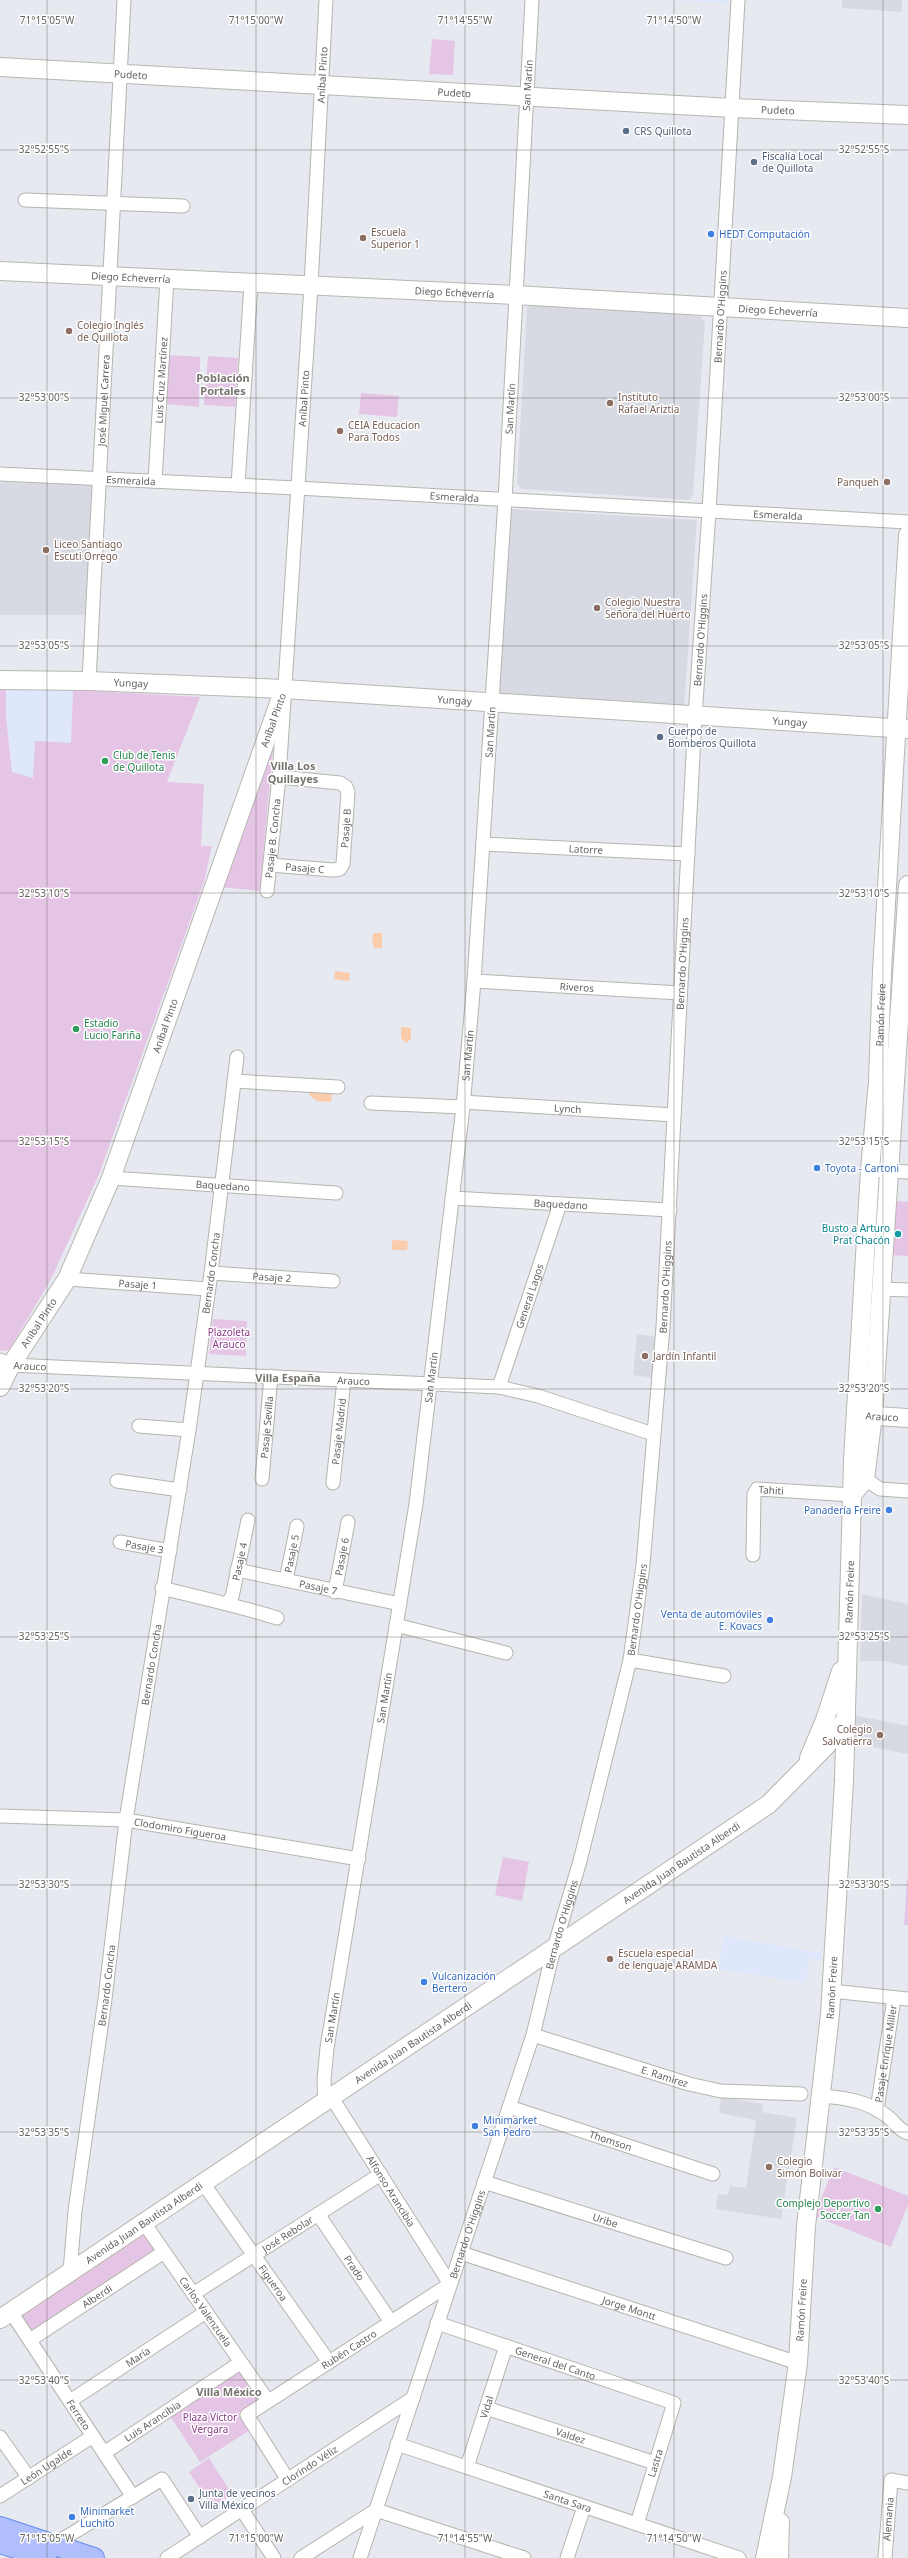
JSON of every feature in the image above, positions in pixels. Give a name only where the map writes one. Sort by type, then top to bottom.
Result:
[{"type":"main road","name":"Pudeto","points":[[0,67],[732,108],[908,115]]},
{"type":"main road","name":"Diego Echeverría","points":[[0,271],[251,284],[515,295],[908,318]]},
{"type":"main road","name":"Ramón Freire","points":[[864,1480],[870,1170],[878,1081],[882,971],[903,728],[908,535]]},
{"type":"main road","name":"Yungay","points":[[0,680],[89,681],[284,689],[694,717],[903,728]]},
{"type":"main road","name":"Aníbal Pinto","points":[[0,1387],[6,1362],[67,1279],[111,1178],[284,689]]},
{"type":"main road","name":"Ramón Freire","points":[[765,2558],[782,2478],[798,2363],[806,2226],[822,2096],[831,1991],[845,1753],[853,1461],[865,1415],[881,1289],[890,1171],[903,1072],[908,885]]},
{"type":"main road","name":"Arauco","points":[[865,1415],[908,1418]]},
{"type":"main road","points":[[852,1495],[864,1480],[853,1461]]},
{"type":"main road","points":[[803,1770],[815,1745],[836,1687],[847,1639]]},
{"type":"main road","name":"Avenida Juan Bautista Alberdi","points":[[5,2315],[769,1804],[826,1746],[846,1719]]},
{"type":"main road","points":[[826,1746],[845,1753]]},
{"type":"main road","name":"Ramón Freire","points":[[780,2558],[782,2478]]},
{"type":"main road","points":[[0,2527],[49,2551]]},
{"type":"main road","points":[[0,2542],[94,2558]]},
{"type":"street","name":"José Miguel Carrera","points":[[89,681],[108,277],[124,0]]},
{"type":"street","name":"Aníbal Pinto","points":[[284,689],[311,286],[326,0]]},
{"type":"street","name":"San Martín","points":[[328,2100],[325,2064],[416,1504],[463,1104],[474,981],[506,500],[515,295],[532,0]]},
{"type":"street","name":"Bernardo O'Higgins","points":[[360,2558],[533,2035],[554,1948],[580,1861],[630,1660],[643,1565],[663,1327],[694,717],[709,512],[738,0]]},
{"type":"street","points":[[25,200],[182,206]]},
{"type":"street","name":"Luis Cruz Martínez","points":[[155,481],[167,280]]},
{"type":"street","points":[[238,485],[251,284]]},
{"type":"street","name":"Esmeralda","points":[[0,474],[98,480],[155,481],[297,488],[908,522]]},
{"type":"street","name":"Pasaje B. Concha","points":[[267,891],[279,777],[284,689]]},
{"type":"street","name":"Pasaje B","points":[[279,777],[340,783],[346,787],[348,792],[343,864],[340,868]]},
{"type":"street","name":"Latorre","points":[[483,844],[688,854]]},
{"type":"street","name":"Pasaje C","points":[[270,866],[333,870],[340,868]]},
{"type":"street","points":[[882,971],[905,974]]},
{"type":"street","name":"Riveros","points":[[474,981],[680,993]]},
{"type":"street","name":"Bernardo Concha","points":[[70,2272],[75,2211],[105,1999],[126,1820],[162,1588],[170,1551],[189,1430],[195,1372],[211,1273],[237,1058]]},
{"type":"street","points":[[234,1081],[338,1087]]},
{"type":"street","name":"Lynch","points":[[371,1103],[463,1104],[674,1115]]},
{"type":"street","points":[[870,1170],[908,1172]]},
{"type":"street","name":"Baquedano","points":[[111,1178],[222,1184],[336,1193]]},
{"type":"street","name":"Baquedano","points":[[452,1198],[670,1210]]},
{"type":"street","name":"General Lagos","points":[[499,1387],[560,1204]]},
{"type":"street","name":"Pasaje 2","points":[[211,1273],[333,1280]]},
{"type":"street","name":"Pasaje 1","points":[[67,1279],[208,1289]]},
{"type":"street","points":[[881,1289],[908,1290]]},
{"type":"street","name":"Arauco","points":[[6,1362],[499,1387],[538,1396],[653,1434]]},
{"type":"street","name":"Pasaje Sevilla","points":[[262,1479],[271,1376]]},
{"type":"street","name":"Pasaje Madrid","points":[[333,1483],[344,1380]]},
{"type":"street","points":[[139,1426],[189,1430]]},
{"type":"street","points":[[864,1480],[880,1489],[908,1491]]},
{"type":"street","points":[[117,1481],[180,1490]]},
{"type":"street","name":"Tahiti","points":[[752,1555],[754,1494],[757,1489],[852,1495]]},
{"type":"street","name":"Pasaje 4","points":[[227,1603],[232,1596],[248,1520]]},
{"type":"street","name":"Pasaje 6","points":[[335,1592],[348,1522]]},
{"type":"street","name":"Pasaje 5","points":[[286,1580],[297,1526]]},
{"type":"street","name":"Pasaje 3","points":[[120,1542],[170,1551]]},
{"type":"street","name":"Pasaje 7","points":[[237,1570],[335,1592],[400,1604]]},
{"type":"street","points":[[162,1588],[214,1602],[227,1603],[277,1618]]},
{"type":"street","points":[[396,1625],[506,1653]]},
{"type":"street","points":[[630,1660],[724,1676]]},
{"type":"street","name":"Clodomiro Figueroa","points":[[0,1816],[126,1820],[359,1859]]},
{"type":"street","points":[[831,1991],[908,1999]]},
{"type":"street","name":"Pasaje Enrique Miller","points":[[877,2110],[894,1998]]},
{"type":"street","name":"E. Ramirez","points":[[533,2035],[689,2084],[721,2091],[801,2094]]},
{"type":"street","points":[[822,2096],[849,2098],[877,2110],[887,2116],[900,2131],[908,2133]]},
{"type":"street","name":"Alfonso Arancibia","points":[[328,2100],[381,2174],[450,2284]]},
{"type":"street","name":"Thomson","points":[[509,2107],[713,2174]]},
{"type":"street","name":"José Rebolar","points":[[193,2294],[381,2174]]},
{"type":"street","name":"Uribe","points":[[484,2182],[726,2258]]},
{"type":"street","name":"Figueroa","points":[[203,2183],[330,2362]]},
{"type":"street","name":"Prado","points":[[318,2214],[391,2322]]},
{"type":"street","name":"Carlos Valenzuela","points":[[144,2223],[240,2363],[268,2401]]},
{"type":"street","name":"Alberdi","points":[[30,2340],[164,2252]]},
{"type":"street","name":"Jorge Montt","points":[[461,2253],[798,2363]]},
{"type":"street","name":"Rubén Castro","points":[[288,2480],[247,2415],[450,2284]]},
{"type":"street","name":"María","points":[[70,2401],[206,2312]]},
{"type":"street","name":"Ferreto","points":[[5,2315],[30,2340],[133,2497]]},
{"type":"street","name":"General del Canto","points":[[437,2324],[674,2402]]},
{"type":"street","name":"Vidal","points":[[467,2468],[506,2346]]},
{"type":"street","name":"Luis Arancibia","points":[[104,2453],[240,2363]]},
{"type":"street","name":"Clorindo Véliz","points":[[166,2558],[413,2398]]},
{"type":"street","name":"Lastra","points":[[637,2524],[674,2402]]},
{"type":"street","name":"Valdez","points":[[486,2408],[655,2463]]},
{"type":"street","name":"León Ugalde","points":[[0,2496],[93,2436]]},
{"type":"street","points":[[0,2437],[29,2478]]},
{"type":"street","name":"Santa Sara","points":[[397,2444],[739,2558]]},
{"type":"street","points":[[49,2551],[162,2479],[200,2537]]},
{"type":"street","name":"Alemania","points":[[885,2558],[891,2480],[908,2483]]},
{"type":"street","points":[[567,2558],[584,2507]]},
{"type":"street","points":[[242,2510],[274,2558]]},
{"type":"street","points":[[301,2558],[376,2510],[524,2558]]},
{"type":"shaded area","points":[[665,0],[729,0],[728,3]]},
{"type":"shaded area","points":[[842,0],[902,0],[902,12],[842,8]]},
{"type":"shaded area","name":"Instituto Rafael Ariztia","points":[[532,304],[700,316],[705,322],[693,494],[690,500],[521,489],[517,484],[527,307]]},
{"type":"shaded area","name":"Liceo Santiago Escuti Orrego","points":[[0,482],[96,485],[88,615],[0,615]]},
{"type":"shaded area","name":"Colegio Nuestra Señora del Huerto","points":[[510,509],[697,520],[684,709],[496,695]]},
{"type":"shaded area","points":[[6,689],[73,690],[71,743],[62,743],[33,779],[12,772],[6,717]]},
{"type":"shaded area","points":[[374,933],[382,933],[382,948],[374,948],[372,939]]},
{"type":"shaded area","points":[[335,971],[350,973],[349,981],[334,979]]},
{"type":"shaded area","points":[[401,1027],[411,1028],[411,1039],[406,1043],[401,1038]]},
{"type":"shaded area","points":[[310,1090],[332,1091],[331,1102],[317,1101],[309,1095]]},
{"type":"shaded area","points":[[392,1240],[408,1241],[407,1250],[392,1250]]},
{"type":"shaded area","name":"Jardín Infantil","points":[[637,1334],[657,1337],[653,1378],[633,1375]]},
{"type":"shaded area","points":[[862,1594],[908,1604],[908,1666],[883,1661],[860,1661]]},
{"type":"shaded area","name":"Colegio Salvatierra","points":[[853,1715],[908,1726],[908,1754],[852,1743]]},
{"type":"shaded area","points":[[724,1936],[821,1953],[821,1960],[809,1958],[806,1983],[718,1969]]},
{"type":"shaded area","name":"Colegio Simón Bolivar","points":[[721,2097],[763,2104],[762,2112],[797,2118],[781,2219],[716,2209],[718,2194],[728,2195],[730,2186],[746,2188],[756,2120],[719,2113]]},
{"type":"green space","points":[[432,39],[455,41],[453,75],[429,74]]},
{"type":"green space","points":[[169,355],[200,357],[199,407],[166,404]]},
{"type":"green space","points":[[208,356],[238,358],[235,407],[204,405]]},
{"type":"green space","points":[[361,393],[399,396],[397,417],[359,414]]},
{"type":"green space","name":"Estadio Lucio Fariña","points":[[0,689],[6,689],[6,717],[12,772],[33,778],[35,741],[71,743],[73,690],[200,697],[167,782],[204,784],[201,846],[212,846],[204,882],[98,1177],[50,1281],[9,1350],[0,1351]]},
{"type":"green space","points":[[274,735],[260,891],[220,887]]},
{"type":"green space","points":[[894,1201],[908,1202],[908,1256],[891,1255]]},
{"type":"green space","name":"Plazoleta Arauco","points":[[213,1319],[247,1321],[246,1356],[209,1354]]},
{"type":"green space","points":[[503,1857],[529,1862],[522,1901],[495,1895]]},
{"type":"green space","points":[[907,1879],[908,1925],[904,1925]]},
{"type":"green space","points":[[834,2167],[908,2196],[908,2205],[891,2247],[814,2216]]},
{"type":"green space","points":[[142,2230],[158,2250],[31,2333],[18,2314]]},
{"type":"green space","name":"Plaza Víctor Vergara","points":[[239,2372],[258,2401],[239,2413],[250,2430],[200,2462],[170,2416]]},
{"type":"green space","points":[[209,2458],[232,2494],[212,2507],[189,2472]]},
{"type":"place","name":"CRS Quillota","points":[[626,131]]},
{"type":"place","name":"Fiscalía Local de Quillota","points":[[754,162]]},
{"type":"place","name":"HEDT Computación","points":[[711,234]]},
{"type":"place","name":"Escuela Superior 1","points":[[363,238]]},
{"type":"place","name":"Colegio Inglés de Quillota","points":[[69,331]]},
{"type":"place","name":"Instituto Rafael Ariztia","points":[[610,403]]},
{"type":"place","name":"CEIA Educacion Para Todos","points":[[340,431]]},
{"type":"place","name":"Panqueh","points":[[887,482]]},
{"type":"place","name":"Liceo Santiago Escuti Orrego","points":[[46,550]]},
{"type":"place","name":"Colegio Nuestra Señora del Huerto","points":[[597,608]]},
{"type":"place","name":"Cuerpo de Bomberos Quillota","points":[[660,737]]},
{"type":"place","name":"Club de Tenis de Quillota","points":[[105,761]]},
{"type":"place","name":"Estadio Lucio Fariña","points":[[76,1029]]},
{"type":"place","name":"Toyota - Cartoni","points":[[817,1168]]},
{"type":"place","name":"Busto a Arturo Prat Chacón","points":[[898,1234]]},
{"type":"place","name":"Jardín Infantil","points":[[645,1356]]},
{"type":"place","name":"Panadería Freire","points":[[889,1510]]},
{"type":"place","name":"Venta de automóviles E. Kovacs","points":[[770,1620]]},
{"type":"place","name":"Colegio Salvatierra","points":[[880,1735]]},
{"type":"place","name":"Escuela especial de lenguaje ARAMDA","points":[[610,1959]]},
{"type":"place","name":"Vulcanización Bertero","points":[[424,1982]]},
{"type":"place","name":"Minimarket San Pedro","points":[[475,2126]]},
{"type":"place","name":"Colegio Simón Bolivar","points":[[769,2167]]},
{"type":"place","name":"Complejo Deportivo Soccer Tan","points":[[878,2209]]},
{"type":"place","name":"Junta de vecinos Villa México","points":[[191,2499]]},
{"type":"place","name":"Minimarket Luchito","points":[[72,2517]]},
{"type":"district","name":"Población Portales","points":[[223,383]]},
{"type":"district","name":"Villa Los Quillayes","points":[[293,771]]},
{"type":"district","name":"Villa España","points":[[288,1377]]},
{"type":"district","name":"Villa México","points":[[229,2391]]}]
